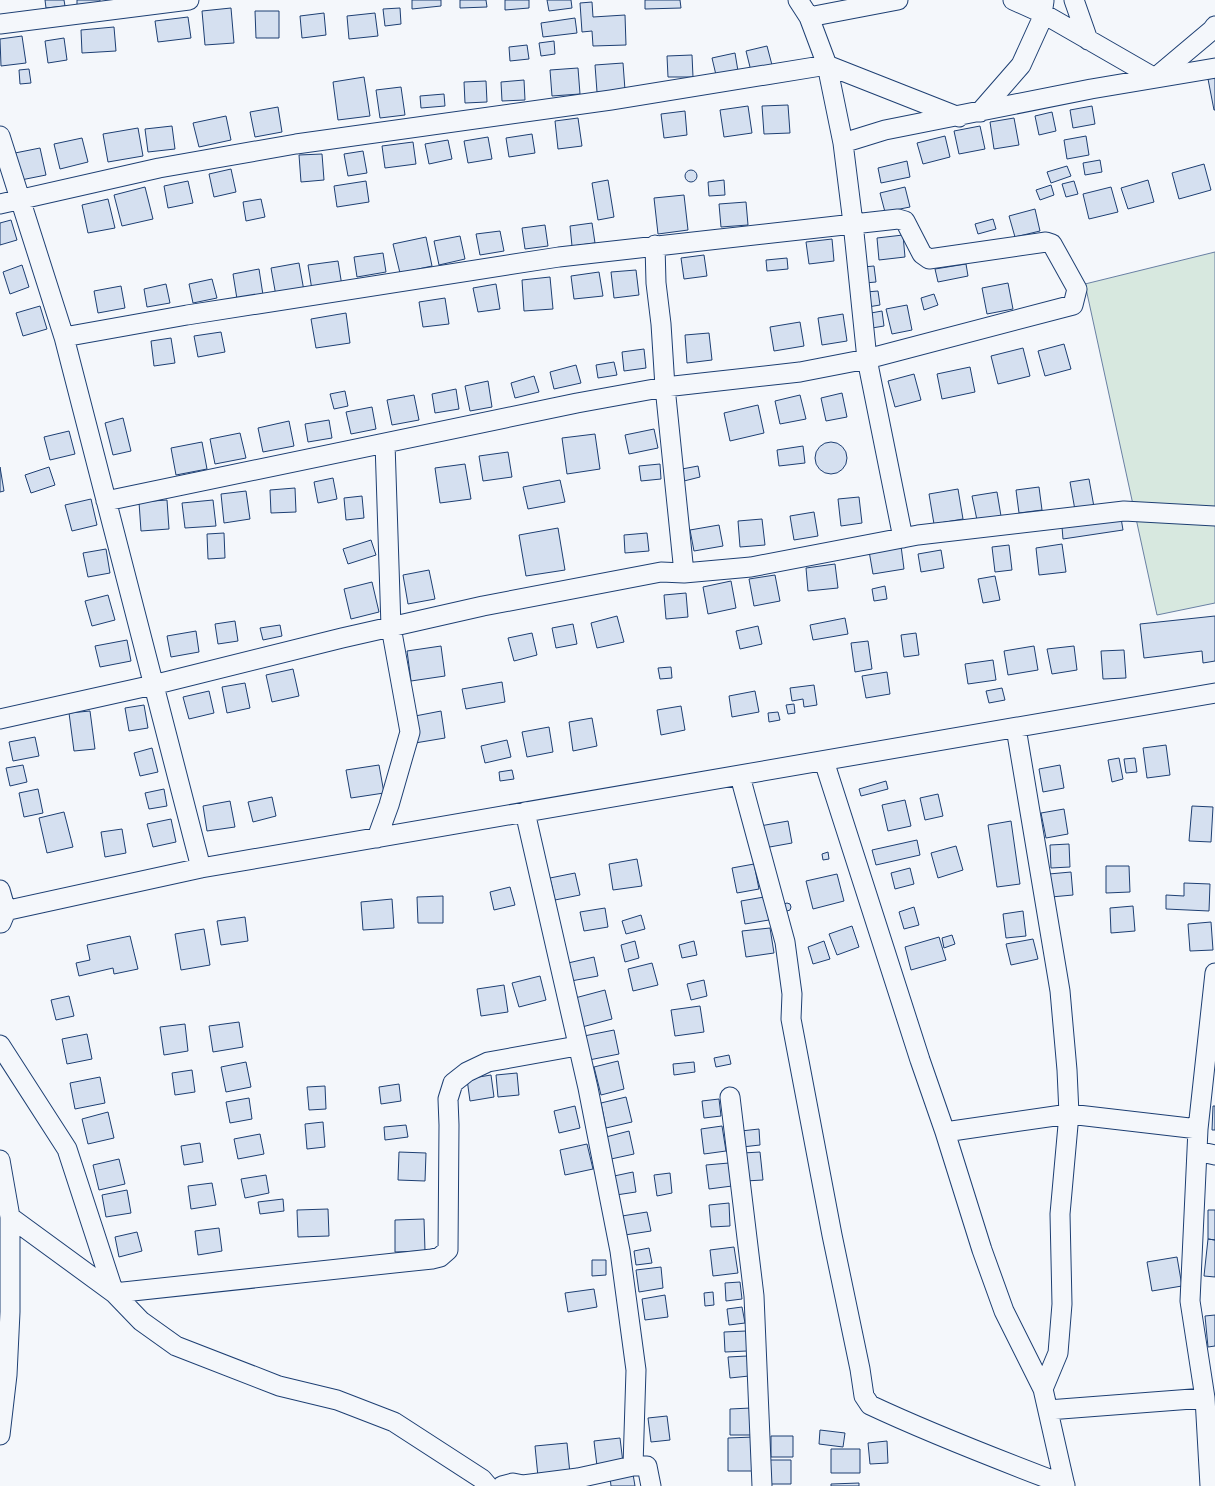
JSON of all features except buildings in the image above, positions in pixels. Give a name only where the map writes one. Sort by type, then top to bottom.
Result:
[{"type":"street","points":[[0,24],[189,0]]},
{"type":"street","points":[[798,0],[808,17],[827,65],[843,143],[867,359],[903,538]]},
{"type":"street","points":[[808,17],[898,0]]},
{"type":"street","points":[[1013,0],[1043,7],[1088,40],[1155,78]]},
{"type":"street","points":[[1074,0],[1088,40]]},
{"type":"street","points":[[980,112],[1022,65],[1040,21],[1043,7]]},
{"type":"street","points":[[1155,78],[1215,26]]},
{"type":"street","points":[[0,204],[159,168],[296,144],[611,100],[827,65],[959,117]]},
{"type":"street","points":[[843,143],[885,130],[1215,68]]},
{"type":"street","points":[[0,136],[64,336],[201,868]]},
{"type":"street","points":[[64,336],[540,260],[655,245],[898,219],[905,220],[922,254],[930,259],[1046,242],[1052,244],[1077,289],[1073,305],[867,359],[800,372],[665,387],[577,403],[106,501]]},
{"type":"street","points":[[655,245],[656,283],[665,387],[684,573]]},
{"type":"street","points":[[378,838],[410,732],[391,627],[385,443]]},
{"type":"street","points":[[0,719],[154,685],[483,606],[661,572],[684,573],[751,566],[903,538],[1124,511],[1215,516]]},
{"type":"street","points":[[0,890],[2,916],[201,868],[1215,693]]},
{"type":"street","points":[[1016,728],[1060,991],[1069,1114],[1060,1214],[1062,1304],[1059,1343],[1058,1353],[1043,1389]]},
{"type":"street","points":[[824,761],[982,1250],[1004,1311],[1043,1389],[1065,1485]]},
{"type":"street","points":[[740,776],[784,942],[792,994],[791,1020],[864,1396],[870,1405],[985,1455],[1065,1485]]},
{"type":"street","points":[[525,812],[578,1046],[620,1251],[636,1370],[632,1466]]},
{"type":"street","points":[[1210,1486],[1205,1398],[1190,1300],[1206,1153],[1198,1129],[1215,973]]},
{"type":"street","points":[[0,1046],[67,1149],[114,1293]]},
{"type":"street","points":[[114,1293],[440,1257],[448,1250],[450,1125],[448,1099],[453,1083],[467,1072],[488,1062],[578,1046]]},
{"type":"street","points":[[730,1097],[754,1296],[762,1486]]},
{"type":"street","points":[[945,1132],[1069,1114],[1198,1129]]},
{"type":"street","points":[[0,1160],[10,1217],[10,1312],[7,1375],[0,1435]]},
{"type":"street","points":[[10,1217],[114,1293],[141,1321],[176,1346],[279,1386],[338,1400],[394,1422],[482,1479],[488,1486]]},
{"type":"street","points":[[1048,1410],[1205,1398]]},
{"type":"street","points":[[502,1486],[513,1483],[523,1484],[578,1478],[632,1466],[647,1466],[650,1486]]},
{"type":"shaded area","points":[[1215,252],[1215,603],[1157,615],[1085,284]]}]
